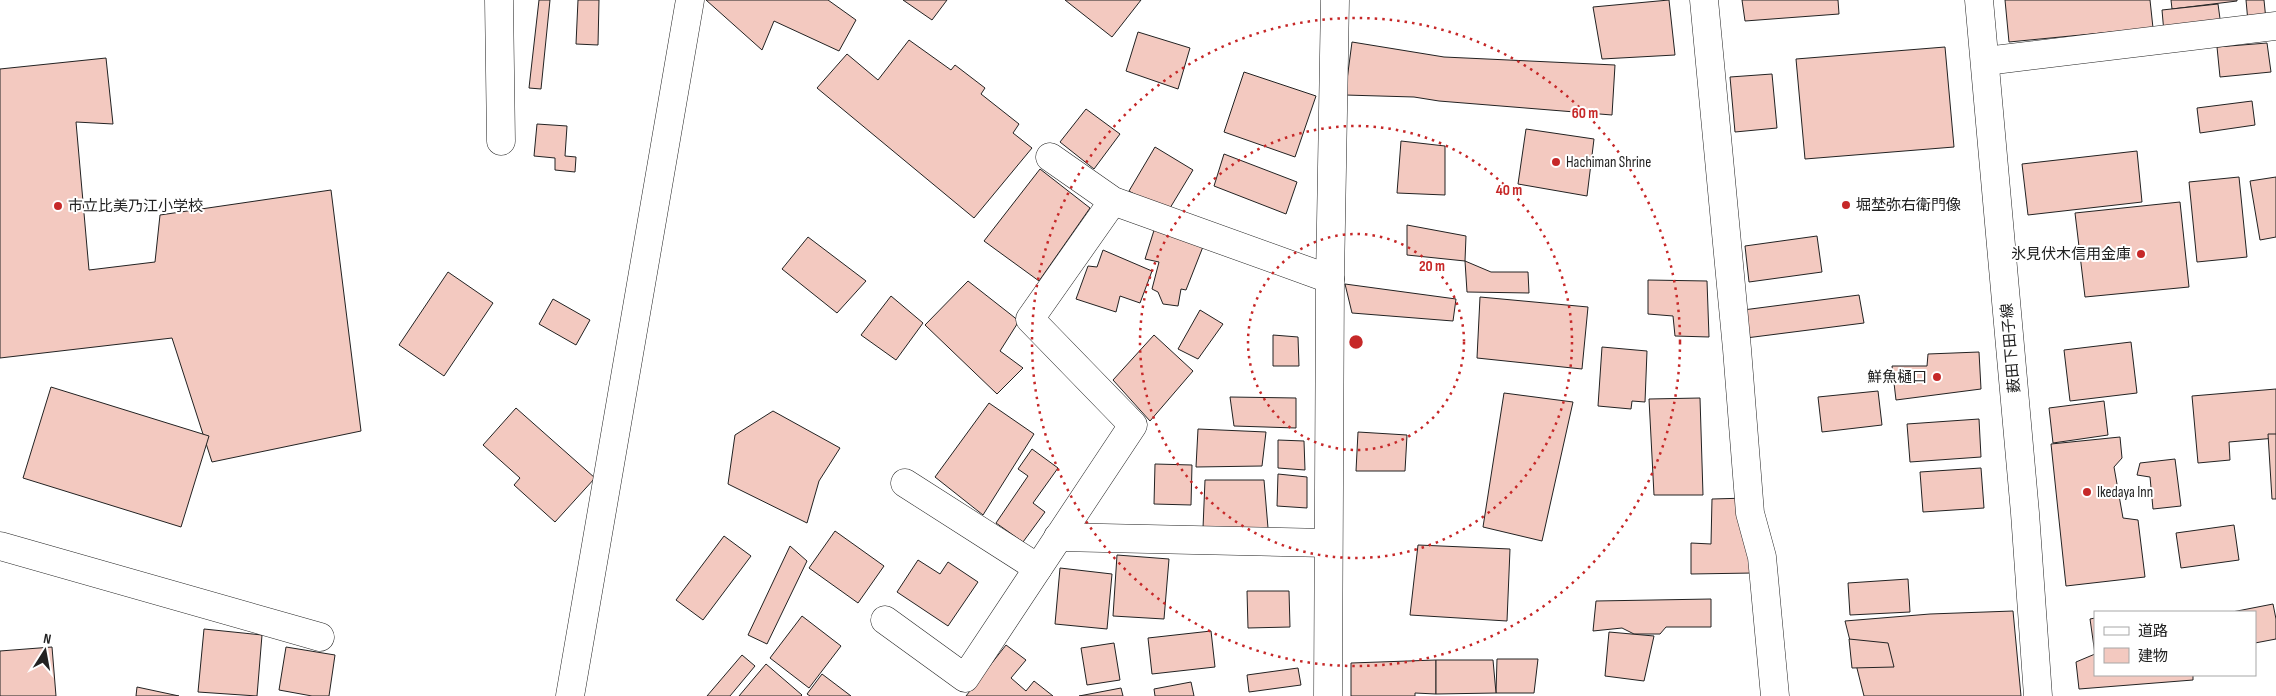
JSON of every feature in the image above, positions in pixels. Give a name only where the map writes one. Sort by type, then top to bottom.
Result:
[{"type":"street","points":[[500,0],[500,141]]},
{"type":"street","points":[[570,696],[690,0]]},
{"type":"street","points":[[1328,696],[1330,279],[1335,0]]},
{"type":"street","points":[[1704,0],[1737,349],[1750,513],[1762,557],[1775,696]]},
{"type":"street","name":"薮田下田子線","points":[[1979,0],[1986,61],[2025,513],[2038,696]]},
{"type":"street","points":[[1986,61],[2276,26]]},
{"type":"street","points":[[1050,157],[1113,200],[1330,279]]},
{"type":"street","points":[[885,620],[965,678],[1133,425],[1030,319],[1113,200]]},
{"type":"street","points":[[906,484],[1038,568]]},
{"type":"street","points":[[1058,537],[1328,543]]},
{"type":"street","points":[[0,546],[320,637]]},
{"type":"building","points":[[539,0],[550,0],[541,89],[529,88]]},
{"type":"building","points":[[578,0],[599,0],[598,45],[576,44]]},
{"type":"building","points":[[706,0],[828,0],[856,20],[839,51],[774,21],[762,50]]},
{"type":"building","points":[[903,0],[947,0],[932,20]]},
{"type":"building","points":[[1065,0],[1141,0],[1112,37]]},
{"type":"building","points":[[1669,0],[1675,55],[1602,59],[1593,7]]},
{"type":"building","points":[[1742,0],[1838,0],[1839,14],[1745,21]]},
{"type":"building","points":[[2005,0],[2150,0],[2153,28],[2009,42]]},
{"type":"building","points":[[2171,0],[2237,0],[2237,1],[2172,9]]},
{"type":"building","points":[[2246,0],[2264,0],[2266,20],[2248,22]]},
{"type":"building","points":[[2218,4],[2221,26],[2164,33],[2162,10]]},
{"type":"building","points":[[1138,32],[1190,48],[1178,89],[1126,71]]},
{"type":"building","points":[[909,40],[951,70],[955,65],[985,88],[981,94],[1019,124],[1013,133],[1032,148],[974,218],[817,88],[847,54],[878,80]]},
{"type":"building","points":[[1352,42],[1444,57],[1615,65],[1612,115],[1439,101],[1414,97],[1345,95]]},
{"type":"building","points":[[2267,43],[2271,72],[2220,77],[2217,47]]},
{"type":"building","points":[[1945,47],[1954,147],[1805,159],[1796,59]]},
{"type":"building","points":[[106,58],[113,124],[76,122],[89,270],[155,262],[160,215],[331,190],[361,431],[212,462],[172,338],[0,358],[0,69]]},
{"type":"building","points":[[1244,72],[1316,96],[1295,157],[1224,132]]},
{"type":"building","points":[[1772,74],[1777,128],[1735,132],[1730,77]]},
{"type":"building","points":[[2252,101],[2255,125],[2200,133],[2197,108]]},
{"type":"building","points":[[1086,109],[1120,134],[1094,169],[1060,142]]},
{"type":"building","points":[[537,124],[567,126],[565,156],[576,157],[575,172],[555,170],[555,158],[534,156]]},
{"type":"building","name":"Hachiman Shrine","points":[[1526,129],[1594,139],[1587,196],[1518,184]]},
{"type":"building","points":[[1401,141],[1445,146],[1445,195],[1397,193]]},
{"type":"building","points":[[1155,147],[1193,170],[1167,213],[1129,191]]},
{"type":"building","points":[[2137,151],[2142,202],[2028,215],[2022,164]]},
{"type":"building","points":[[1224,154],[1297,182],[1286,214],[1214,186]]},
{"type":"building","points":[[1040,169],[1090,208],[1039,281],[984,241]]},
{"type":"building","points":[[2239,177],[2247,257],[2197,262],[2189,182]]},
{"type":"building","points":[[2276,177],[2276,237],[2260,240],[2250,181]]},
{"type":"building","points":[[2180,202],[2189,287],[2085,297],[2075,213]]},
{"type":"building","points":[[1156,224],[1206,239],[1186,290],[1181,289],[1178,306],[1163,304],[1158,292],[1152,289],[1159,262],[1145,259]]},
{"type":"building","points":[[1407,225],[1466,236],[1465,261],[1407,255]]},
{"type":"building","points":[[1817,236],[1822,272],[1749,282],[1745,246]]},
{"type":"building","points":[[808,237],[866,281],[837,313],[782,269]]},
{"type":"building","points":[[1103,250],[1152,271],[1140,303],[1120,296],[1116,312],[1076,299],[1088,266],[1097,267]]},
{"type":"building","points":[[1465,261],[1491,272],[1528,272],[1529,293],[1467,292]]},
{"type":"building","points":[[448,272],[493,303],[444,376],[399,345]]},
{"type":"building","points":[[1648,280],[1707,281],[1709,337],[1675,336],[1673,316],[1648,314]]},
{"type":"building","points":[[968,281],[1019,321],[1000,351],[1023,368],[997,394],[925,325]]},
{"type":"building","points":[[1345,284],[1456,299],[1453,321],[1352,313]]},
{"type":"building","points":[[1859,295],[1864,323],[1746,338],[1743,310]]},
{"type":"building","points":[[891,296],[923,323],[896,360],[861,335]]},
{"type":"building","points":[[1480,297],[1588,307],[1582,369],[1477,358]]},
{"type":"building","points":[[553,299],[590,320],[576,345],[539,324]]},
{"type":"building","points":[[1200,310],[1223,324],[1198,359],[1178,349]]},
{"type":"building","points":[[1154,335],[1193,371],[1150,421],[1113,380]]},
{"type":"building","points":[[1273,335],[1298,337],[1299,366],[1273,366]]},
{"type":"building","points":[[2131,342],[2137,393],[2070,401],[2064,350]]},
{"type":"building","points":[[1602,347],[1647,351],[1645,402],[1632,401],[1631,409],[1598,406]]},
{"type":"building","name":"鮮魚樋口","points":[[1979,352],[1981,389],[1896,400],[1892,366],[1927,366],[1928,354]]},
{"type":"building","points":[[51,387],[209,436],[181,527],[23,478]]},
{"type":"building","points":[[2276,389],[2276,438],[2229,442],[2230,460],[2198,463],[2192,396]]},
{"type":"building","points":[[1878,391],[1882,425],[1822,432],[1818,397]]},
{"type":"building","points":[[1504,393],[1573,402],[1542,541],[1483,527]]},
{"type":"building","points":[[1230,397],[1296,398],[1296,428],[1234,426]]},
{"type":"building","points":[[1700,398],[1703,495],[1654,495],[1649,399]]},
{"type":"building","points":[[2104,401],[2108,435],[2053,443],[2049,408]]},
{"type":"building","points":[[989,403],[1034,434],[983,515],[935,477]]},
{"type":"building","points":[[516,408],[595,478],[555,522],[514,485],[520,478],[483,445]]},
{"type":"building","points":[[773,411],[840,448],[819,481],[807,523],[728,484],[735,435]]},
{"type":"building","points":[[1979,419],[1981,457],[1910,462],[1907,424]]},
{"type":"building","points":[[1198,429],[1266,432],[1262,466],[1196,467]]},
{"type":"building","points":[[1358,432],[1407,435],[1405,471],[1356,471]]},
{"type":"building","points":[[2268,434],[2276,434],[2276,499],[2272,499]]},
{"type":"building","name":"Ikedaya Inn","points":[[2120,437],[2122,458],[2114,467],[2123,518],[2138,520],[2145,577],[2066,586],[2051,444]]},
{"type":"building","points":[[1278,440],[1304,441],[1305,470],[1278,468]]},
{"type":"building","points":[[1032,449],[1058,468],[1033,503],[1045,512],[1023,542],[996,523],[1028,476],[1018,469]]},
{"type":"building","points":[[2175,459],[2181,506],[2153,509],[2150,477],[2137,475],[2140,463]]},
{"type":"building","points":[[1155,464],[1192,465],[1191,505],[1154,504]]},
{"type":"building","points":[[1981,468],[1984,508],[1923,512],[1920,472]]},
{"type":"building","points":[[1278,474],[1307,477],[1307,508],[1277,506]]},
{"type":"building","points":[[1205,480],[1264,480],[1268,528],[1203,528]]},
{"type":"building","points":[[1748,498],[1753,573],[1691,574],[1691,543],[1711,544],[1712,499]]},
{"type":"building","points":[[2234,525],[2239,560],[2181,568],[2176,533]]},
{"type":"building","points":[[835,531],[884,566],[858,603],[809,568]]},
{"type":"building","points":[[724,536],[751,556],[703,620],[676,600]]},
{"type":"building","points":[[1418,545],[1510,549],[1507,621],[1410,615]]},
{"type":"building","points":[[790,546],[807,561],[767,644],[748,635]]},
{"type":"building","points":[[1117,555],[1169,559],[1164,619],[1113,616]]},
{"type":"building","points":[[918,560],[940,574],[948,562],[978,582],[948,626],[897,592]]},
{"type":"building","points":[[1060,568],[1112,574],[1107,629],[1055,624]]},
{"type":"building","points":[[1908,579],[1910,612],[1850,615],[1848,583]]},
{"type":"building","points":[[1247,591],[1289,591],[1290,627],[1248,628]]},
{"type":"building","points":[[1711,599],[1711,627],[1666,627],[1660,634],[1634,634],[1622,628],[1593,631],[1596,601]]},
{"type":"building","points":[[2273,604],[2276,619],[2276,639],[2256,643],[2256,611],[2237,611]]},
{"type":"building","points":[[2013,611],[2021,696],[1864,696],[1845,621],[1930,614]]},
{"type":"building","points":[[802,616],[841,646],[809,688],[770,658]]},
{"type":"building","points":[[2094,618],[2094,647],[2090,619]]},
{"type":"building","points":[[204,629],[262,635],[257,696],[198,692]]},
{"type":"building","points":[[1211,631],[1215,667],[1152,674],[1148,638]]},
{"type":"building","points":[[1609,632],[1654,636],[1644,681],[1605,676]]},
{"type":"building","points":[[1849,639],[1888,643],[1894,667],[1852,668]]},
{"type":"building","points":[[1114,643],[1120,680],[1087,685],[1081,648]]},
{"type":"building","points":[[1006,645],[1026,660],[1011,678],[1026,691],[1034,681],[1053,696],[966,696]]},
{"type":"building","points":[[52,647],[56,696],[0,696],[0,651]]},
{"type":"building","points":[[286,647],[335,655],[329,696],[312,696],[279,690]]},
{"type":"building","points":[[2094,654],[2094,676],[2193,676],[2193,680],[2079,689],[2076,662]]},
{"type":"building","points":[[742,655],[755,666],[730,696],[707,696]]},
{"type":"building","points":[[1497,659],[1538,659],[1534,693],[1496,693]]},
{"type":"building","points":[[1436,660],[1436,694],[1415,693],[1415,696],[1351,696],[1351,663]]},
{"type":"building","points":[[1436,660],[1493,660],[1496,693],[1436,694]]},
{"type":"building","points":[[766,664],[802,695],[739,696]]},
{"type":"building","points":[[1298,668],[1301,685],[1249,692],[1247,675]]},
{"type":"building","points":[[822,674],[851,696],[810,696],[807,694]]},
{"type":"building","points":[[1191,682],[1194,696],[1155,696],[1154,689]]},
{"type":"building","points":[[137,687],[179,696],[136,696]]},
{"type":"building","points":[[1121,688],[1123,696],[1079,696]]},
{"type":"place","name":"Hachiman Shrine","points":[[1556,162]]},
{"type":"place","name":"堀埜弥右衛門像","points":[[1846,205]]},
{"type":"place","name":"市立比美乃江小学校","points":[[58,206]]},
{"type":"place","name":"氷見伏木信用金庫","points":[[2141,254]]},
{"type":"place","name":"鮮魚樋口","points":[[1937,377]]},
{"type":"place","name":"Ikedaya Inn","points":[[2087,492]]}]
